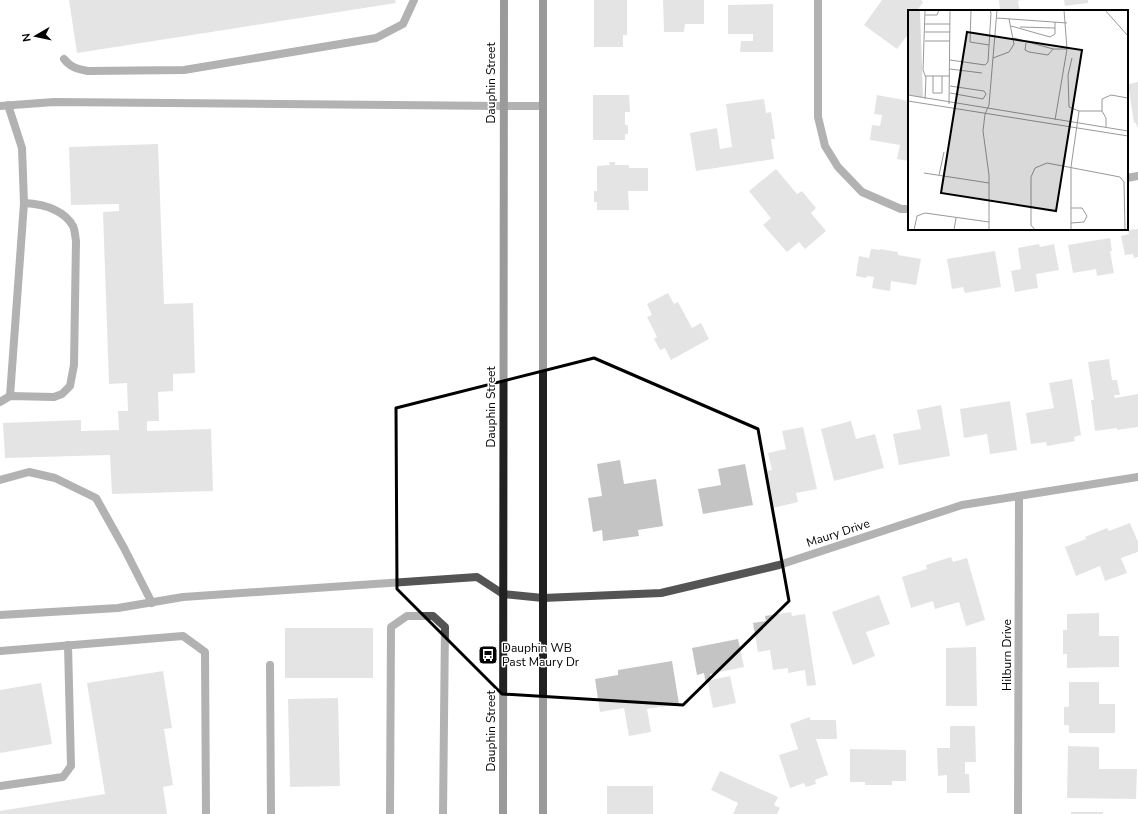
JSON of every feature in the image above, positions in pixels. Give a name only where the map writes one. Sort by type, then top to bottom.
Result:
[{"type":"main road","name":"Dauphin Street","points":[[502,814],[504,0]]},
{"type":"main road","points":[[543,0],[543,814]]},
{"type":"street","points":[[64,59],[68,64],[76,69],[88,71],[184,70],[376,38],[403,24],[414,0]]},
{"type":"street","points":[[818,0],[818,118],[826,146],[838,167],[862,192],[901,208],[908,209]]},
{"type":"street","points":[[10,396],[24,204],[22,148],[4,106],[70,102],[543,106]]},
{"type":"street","points":[[1128,178],[1138,176]]},
{"type":"street","points":[[0,402],[10,396],[49,398],[62,394],[70,386],[74,364],[76,241],[73,226],[55,209],[34,204],[24,204]]},
{"type":"street","points":[[0,480],[29,472],[55,478],[96,498],[152,603]]},
{"type":"street","name":"Maury Drive","points":[[503,594],[543,598],[662,593],[779,565],[962,505],[1138,477]]},
{"type":"street","name":"Hilburn Drive","points":[[1018,814],[1019,496]]},
{"type":"street","points":[[0,615],[118,608],[183,598],[477,577],[503,594]]},
{"type":"street","points":[[390,814],[391,627],[407,616],[433,616],[445,627],[443,814]]},
{"type":"street","points":[[0,650],[183,636],[205,652],[206,814]]},
{"type":"street","points":[[0,786],[64,777],[71,766],[68,645]]},
{"type":"street","points":[[270,665],[271,814]]},
{"type":"highlighted area","points":[[594,358],[758,429],[789,601],[683,705],[502,694],[397,589],[396,408]]},
{"type":"building","points":[[69,0],[395,0],[396,3],[77,53]]},
{"type":"building","points":[[594,0],[627,0],[627,35],[623,35],[623,47],[594,47]]},
{"type":"building","points":[[663,0],[704,0],[704,24],[685,24],[684,32],[664,32]]},
{"type":"building","points":[[882,0],[921,0],[923,2],[918,10],[908,10],[908,34],[897,49],[864,25]]},
{"type":"building","points":[[999,0],[1021,0],[1018,1],[1020,10],[1000,10]]},
{"type":"building","points":[[1064,0],[1088,0],[1088,3],[1065,6]]},
{"type":"building","points":[[773,4],[773,52],[740,52],[741,41],[753,41],[753,34],[728,34],[728,5]]},
{"type":"building","points":[[1138,82],[1137,127],[1136,123],[1134,123],[1128,84]]},
{"type":"building","points":[[593,95],[629,95],[630,112],[625,112],[625,125],[628,125],[628,134],[625,134],[625,140],[593,140]]},
{"type":"building","points":[[877,95],[908,101],[908,161],[897,159],[900,145],[870,140],[872,125],[880,126],[882,115],[874,114]]},
{"type":"building","points":[[764,99],[766,113],[771,112],[775,139],[771,139],[774,159],[696,171],[690,133],[717,128],[720,149],[732,147],[726,104]]},
{"type":"building","points":[[158,144],[164,304],[193,303],[195,373],[173,374],[173,391],[158,392],[159,421],[147,421],[147,431],[211,429],[213,491],[112,494],[110,455],[5,458],[3,423],[81,420],[81,431],[119,430],[118,411],[128,411],[127,383],[109,384],[103,212],[119,211],[119,204],[71,205],[69,147]]},
{"type":"building","points":[[609,162],[615,162],[615,165],[629,165],[629,168],[648,168],[648,191],[628,191],[629,210],[597,210],[597,202],[594,202],[594,191],[597,191],[597,166],[610,165]]},
{"type":"building","points":[[776,169],[797,194],[802,191],[816,208],[811,213],[826,231],[805,249],[799,242],[787,252],[763,225],[771,218],[749,191]]},
{"type":"building","points":[[1138,229],[1138,257],[1134,258],[1133,254],[1125,255],[1121,236],[1129,234],[1128,230]]},
{"type":"building","points":[[1110,238],[1112,251],[1110,251],[1114,273],[1097,276],[1096,269],[1073,273],[1068,245]]},
{"type":"building","points":[[1039,244],[1040,247],[1054,244],[1059,270],[1036,274],[1038,288],[1015,292],[1011,271],[1021,269],[1018,248]]},
{"type":"building","points":[[871,249],[898,252],[898,255],[921,259],[916,285],[891,281],[890,291],[872,288],[874,277],[867,276],[866,278],[856,276],[859,256],[869,258]]},
{"type":"building","points":[[995,251],[1001,287],[965,293],[963,287],[952,289],[947,259]]},
{"type":"building","points":[[668,293],[674,304],[678,302],[692,328],[701,323],[709,339],[671,360],[665,348],[660,350],[654,339],[657,337],[647,317],[652,315],[647,304]]},
{"type":"building","points":[[1109,359],[1112,380],[1117,380],[1120,395],[1114,395],[1115,398],[1138,394],[1138,427],[1095,431],[1091,400],[1094,400],[1088,362]]},
{"type":"building","points":[[1072,379],[1081,435],[1074,437],[1075,441],[1047,446],[1046,442],[1031,444],[1026,413],[1054,408],[1049,383]]},
{"type":"building","points":[[1010,401],[1017,450],[990,454],[987,434],[964,438],[960,409]]},
{"type":"building","points":[[941,405],[950,456],[899,465],[893,434],[921,429],[917,410]]},
{"type":"building","points":[[851,421],[856,439],[875,434],[884,468],[834,481],[821,429]]},
{"type":"building","points":[[803,427],[817,489],[796,493],[798,502],[773,508],[765,471],[772,470],[768,453],[786,449],[782,431]]},
{"type":"building","points":[[620,460],[624,484],[656,479],[663,526],[638,530],[639,536],[603,541],[602,530],[593,532],[588,498],[602,496],[597,464]]},
{"type":"building","points":[[745,464],[753,505],[703,514],[698,489],[721,485],[718,469]]},
{"type":"building","points":[[1130,523],[1138,542],[1138,552],[1121,558],[1127,573],[1105,581],[1100,566],[1076,576],[1065,547],[1086,539],[1085,537],[1107,528],[1109,531]]},
{"type":"building","points":[[951,557],[953,562],[967,558],[985,620],[966,626],[959,602],[935,609],[933,601],[911,608],[902,577],[927,569],[926,565]]},
{"type":"building","points":[[879,595],[890,624],[866,632],[875,656],[853,665],[832,612]]},
{"type":"building","points":[[791,612],[792,616],[805,614],[816,685],[807,686],[805,670],[788,673],[788,668],[773,670],[770,650],[758,652],[753,623],[766,621],[765,616]]},
{"type":"building","points":[[1099,613],[1099,636],[1119,636],[1119,667],[1067,668],[1067,654],[1063,654],[1063,630],[1067,630],[1067,614]]},
{"type":"building","points":[[285,628],[373,628],[373,678],[285,678]]},
{"type":"building","points":[[738,639],[744,667],[710,674],[711,680],[730,676],[736,703],[713,708],[708,683],[706,684],[704,673],[697,675],[692,648]]},
{"type":"building","points":[[976,647],[977,706],[946,706],[946,648]]},
{"type":"building","points":[[672,661],[679,704],[647,709],[651,732],[629,736],[624,708],[600,712],[595,679],[618,675],[618,670]]},
{"type":"building","points":[[163,671],[172,728],[164,729],[173,785],[163,787],[167,814],[0,814],[0,811],[105,794],[87,683]]},
{"type":"building","points":[[1069,682],[1099,682],[1099,704],[1115,704],[1115,733],[1069,733],[1069,725],[1064,725],[1064,707],[1069,707]]},
{"type":"building","points":[[41,683],[52,744],[0,753],[0,690]]},
{"type":"building","points":[[338,698],[340,786],[290,787],[288,699]]},
{"type":"building","points":[[810,717],[810,720],[836,720],[837,739],[816,739],[828,775],[815,780],[816,784],[806,787],[804,783],[790,788],[779,755],[798,749],[790,724]]},
{"type":"building","points":[[950,726],[975,726],[976,762],[965,762],[965,774],[969,774],[970,793],[947,793],[947,775],[938,776],[937,748],[950,748]]},
{"type":"building","points":[[1068,746],[1099,747],[1099,769],[1137,769],[1136,799],[1067,798]]},
{"type":"building","points":[[850,749],[906,750],[906,781],[892,781],[892,785],[865,785],[865,782],[850,782]]},
{"type":"building","points":[[720,771],[778,797],[774,805],[780,808],[777,814],[733,814],[738,803],[711,790]]},
{"type":"building","points":[[607,786],[653,786],[653,814],[607,814]]},
{"type":"building","points":[[1071,812],[1103,812],[1103,814],[1071,814]]},
{"type":"place","name":"Dauphin WB Past Maury Dr","points":[[488,655]]}]
